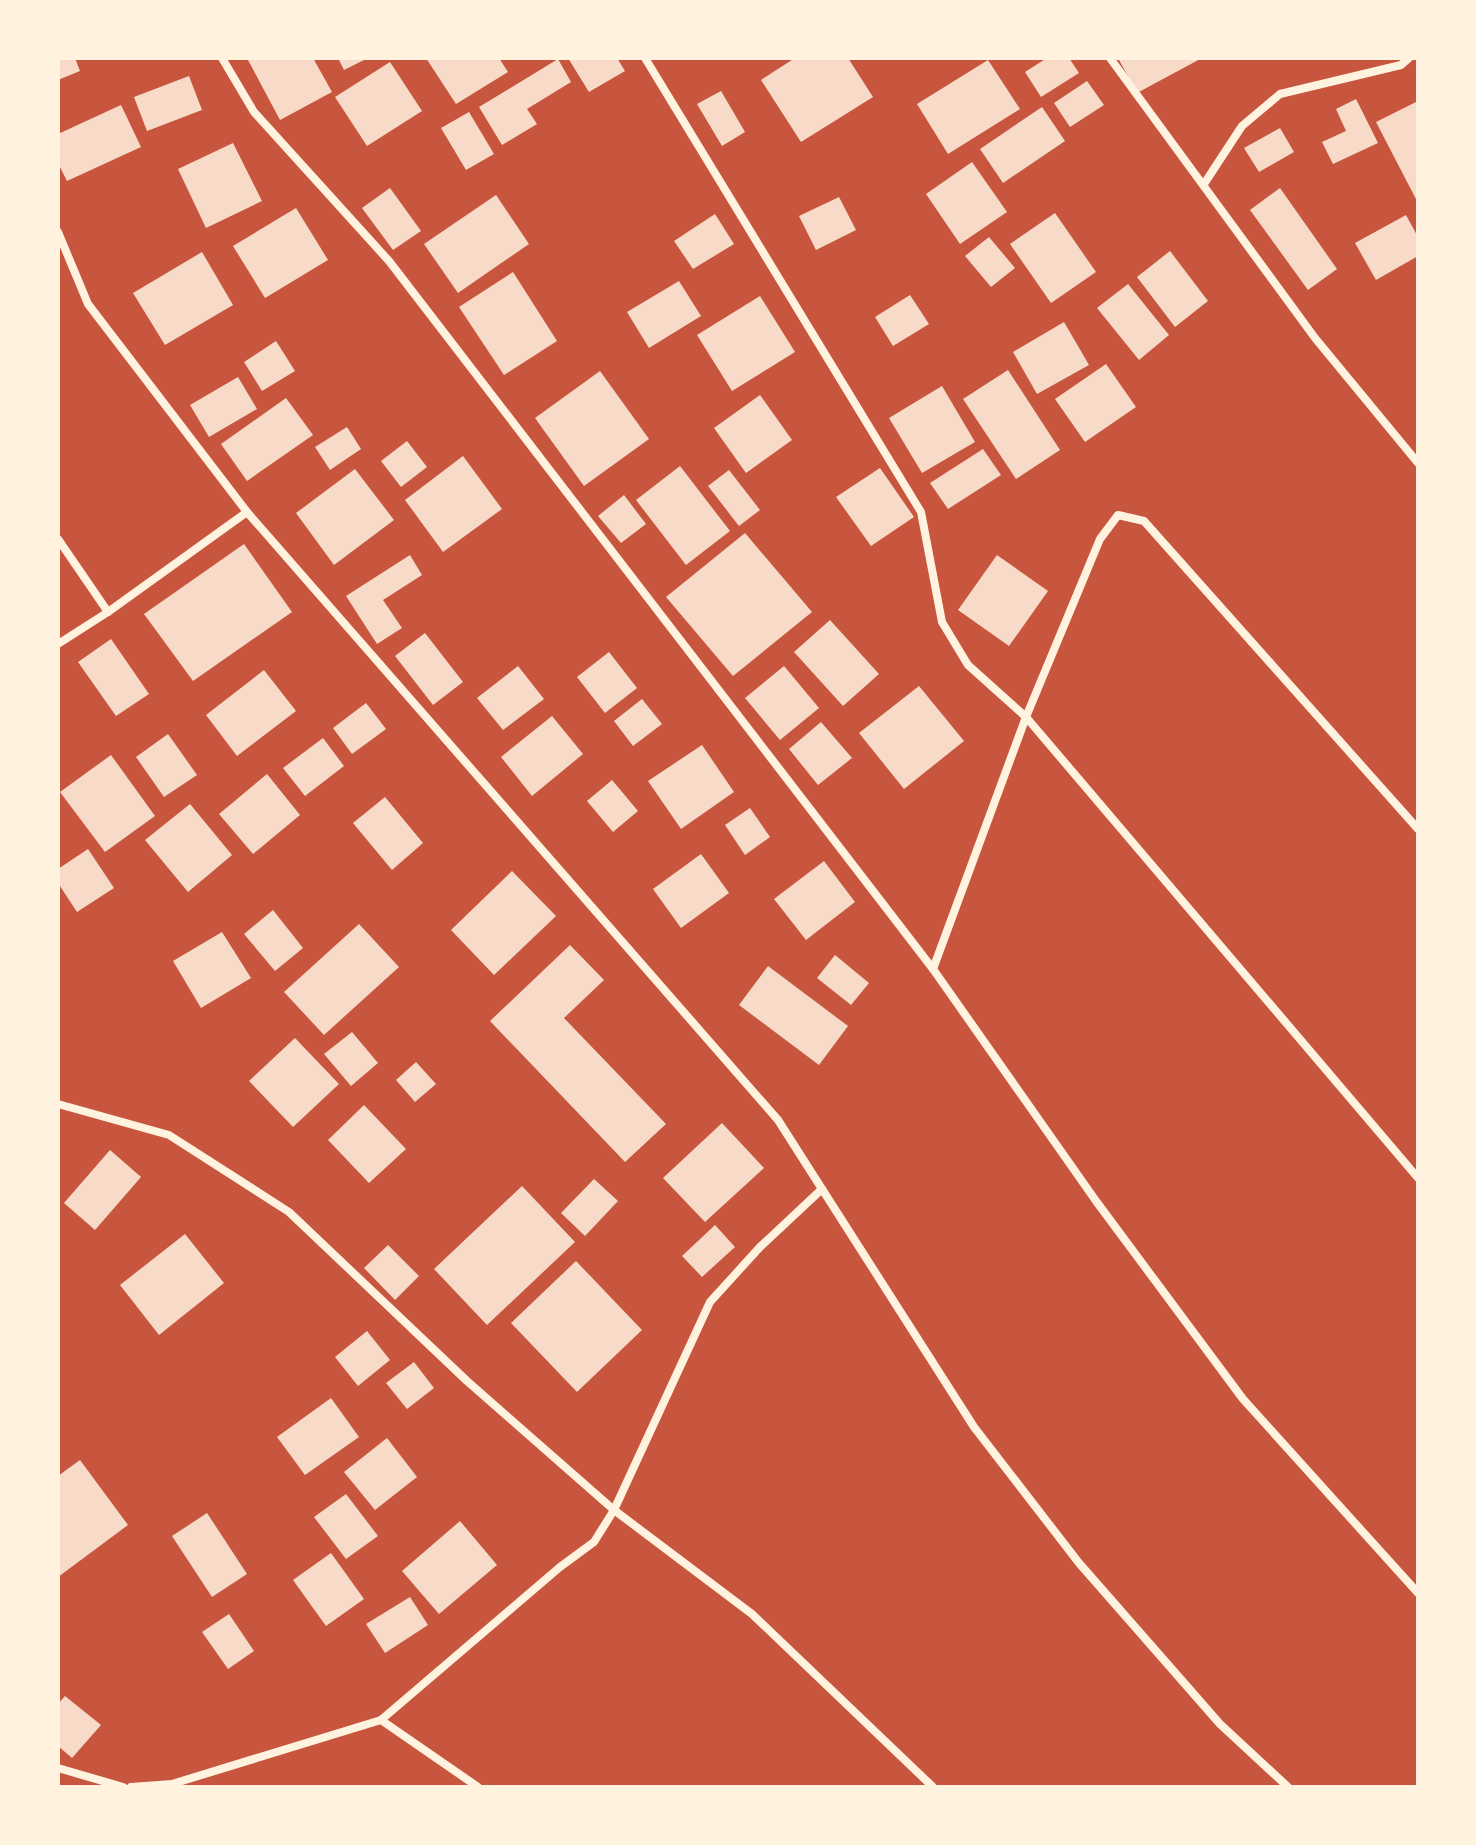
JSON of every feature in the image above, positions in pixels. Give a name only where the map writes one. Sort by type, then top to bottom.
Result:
[{"type":"street","points":[[222,58],[254,112],[389,261],[933,969],[1096,1201],[1243,1399],[1418,1593]]},
{"type":"street","points":[[645,58],[921,512],[942,622],[968,665],[1026,717],[1418,1178]]},
{"type":"street","points":[[1110,58],[1315,338],[1418,463]]},
{"type":"street","points":[[1204,184],[1242,126],[1280,94],[1401,65],[1409,58]]},
{"type":"street","points":[[58,232],[88,304],[247,512],[778,1120],[974,1427],[1079,1563],[1220,1724],[1288,1787]]},
{"type":"street","points":[[58,644],[247,512]]},
{"type":"street","points":[[933,969],[1026,717],[1100,539],[1118,515],[1144,521],[1418,829]]},
{"type":"street","points":[[58,539],[108,612]]},
{"type":"street","points":[[58,1104],[169,1135],[289,1212],[467,1381],[614,1510],[752,1614],[933,1787]]},
{"type":"street","points":[[131,1787],[172,1784],[381,1720],[560,1567],[594,1542],[614,1510],[710,1302],[760,1247],[822,1189]]},
{"type":"street","points":[[381,1720],[478,1787]]},
{"type":"street","points":[[58,1768],[123,1787]]},
{"type":"building","points":[[58,58],[75,58],[80,71],[58,80]]},
{"type":"building","points":[[247,58],[313,58],[332,92],[280,120]]},
{"type":"building","points":[[338,58],[368,58],[344,70]]},
{"type":"building","points":[[426,58],[499,58],[508,72],[456,104]]},
{"type":"building","points":[[568,58],[617,58],[625,71],[589,92]]},
{"type":"building","points":[[795,58],[848,58],[873,97],[801,142],[761,80]]},
{"type":"building","points":[[1047,58],[1069,58],[1079,73],[1041,97],[1025,72]]},
{"type":"building","points":[[1118,58],[1202,58],[1137,93]]},
{"type":"building","points":[[558,59],[571,82],[527,109],[537,124],[502,145],[479,107]]},
{"type":"building","points":[[988,60],[1020,109],[948,154],[917,104]]},
{"type":"building","points":[[390,62],[422,111],[367,146],[335,97]]},
{"type":"building","points":[[189,76],[202,110],[147,131],[134,97]]},
{"type":"building","points":[[1087,81],[1104,105],[1070,127],[1054,103]]},
{"type":"building","points":[[721,91],[745,132],[722,146],[697,104]]},
{"type":"building","points":[[1356,99],[1378,143],[1333,164],[1322,142],[1346,131],[1336,109]]},
{"type":"building","points":[[1418,101],[1418,203],[1376,122]]},
{"type":"building","points":[[121,105],[141,147],[67,181],[58,163],[58,134]]},
{"type":"building","points":[[1042,107],[1065,141],[1003,183],[980,149]]},
{"type":"building","points":[[469,112],[494,154],[466,170],[441,128]]},
{"type":"building","points":[[1280,128],[1294,152],[1259,172],[1244,148]]},
{"type":"building","points":[[233,143],[262,201],[206,228],[178,169]]},
{"type":"building","points":[[972,162],[1007,212],[960,244],[926,194]]},
{"type":"building","points":[[390,188],[421,231],[393,250],[362,208]]},
{"type":"building","points":[[1280,188],[1337,269],[1308,290],[1250,210]]},
{"type":"building","points":[[496,195],[529,244],[458,293],[424,244]]},
{"type":"building","points":[[839,197],[856,230],[816,250],[799,216]]},
{"type":"building","points":[[296,208],[328,260],[265,298],[233,246]]},
{"type":"building","points":[[1055,213],[1096,272],[1051,303],[1010,244]]},
{"type":"building","points":[[715,214],[734,244],[693,269],[674,241]]},
{"type":"building","points":[[1406,215],[1418,237],[1418,256],[1376,280],[1355,243]]},
{"type":"building","points":[[989,237],[1015,268],[991,287],[965,256]]},
{"type":"building","points":[[1170,251],[1208,301],[1175,327],[1137,277]]},
{"type":"building","points":[[202,252],[233,305],[165,345],[133,293]]},
{"type":"building","points":[[513,272],[557,341],[504,375],[459,307]]},
{"type":"building","points":[[679,281],[701,316],[649,348],[627,312]]},
{"type":"building","points":[[1128,284],[1169,335],[1139,360],[1097,308]]},
{"type":"building","points":[[910,295],[929,324],[893,346],[875,317]]},
{"type":"building","points":[[760,296],[795,352],[732,391],[697,335]]},
{"type":"building","points":[[1064,322],[1089,365],[1037,394],[1013,352]]},
{"type":"building","points":[[276,341],[295,371],[262,391],[244,362]]},
{"type":"building","points":[[1106,364],[1136,407],[1085,442],[1055,399]]},
{"type":"building","points":[[1008,370],[1060,450],[1016,479],[963,399]]},
{"type":"building","points":[[600,371],[649,439],[584,486],[535,418]]},
{"type":"building","points":[[238,377],[257,409],[209,437],[190,405]]},
{"type":"building","points":[[942,386],[975,442],[922,473],[889,418]]},
{"type":"building","points":[[760,395],[792,440],[746,473],[714,428]]},
{"type":"building","points":[[286,398],[313,435],[247,481],[221,444]]},
{"type":"building","points":[[347,427],[361,449],[330,470],[315,447]]},
{"type":"building","points":[[407,441],[427,467],[401,487],[381,461]]},
{"type":"building","points":[[983,449],[1001,475],[948,509],[930,483]]},
{"type":"building","points":[[463,456],[502,509],[443,552],[405,500]]},
{"type":"building","points":[[680,466],[730,531],[686,565],[636,500]]},
{"type":"building","points":[[880,468],[914,517],[871,546],[836,497]]},
{"type":"building","points":[[355,469],[394,520],[334,565],[296,513]]},
{"type":"building","points":[[729,470],[760,510],[739,526],[708,486]]},
{"type":"building","points":[[624,495],[646,524],[621,543],[598,516]]},
{"type":"building","points":[[745,533],[812,612],[733,676],[666,597]]},
{"type":"building","points":[[244,544],[292,612],[193,681],[144,614]]},
{"type":"building","points":[[410,555],[422,575],[383,600],[402,628],[377,644],[346,596]]},
{"type":"building","points":[[997,555],[1048,591],[1009,646],[958,610]]},
{"type":"building","points":[[830,620],[879,674],[843,706],[794,652]]},
{"type":"building","points":[[425,633],[463,682],[433,705],[395,656]]},
{"type":"building","points":[[111,639],[149,694],[116,716],[78,662]]},
{"type":"building","points":[[609,652],[637,688],[605,713],[577,677]]},
{"type":"building","points":[[518,666],[544,699],[503,730],[477,698]]},
{"type":"building","points":[[784,666],[819,708],[780,740],[745,698]]},
{"type":"building","points":[[264,670],[296,711],[237,756],[206,715]]},
{"type":"building","points":[[919,686],[964,741],[904,789],[859,733]]},
{"type":"building","points":[[642,699],[662,724],[633,746],[614,721]]},
{"type":"building","points":[[366,703],[386,729],[352,754],[333,728]]},
{"type":"building","points":[[552,716],[583,754],[532,796],[501,757]]},
{"type":"building","points":[[821,722],[852,758],[818,785],[789,749]]},
{"type":"building","points":[[168,734],[197,775],[164,797],[136,757]]},
{"type":"building","points":[[323,738],[344,766],[305,796],[283,768]]},
{"type":"building","points":[[702,745],[734,792],[681,829],[648,781]]},
{"type":"building","points":[[111,755],[155,816],[105,852],[60,792]]},
{"type":"building","points":[[267,774],[300,815],[253,854],[219,814]]},
{"type":"building","points":[[612,780],[638,811],[613,832],[587,801]]},
{"type":"building","points":[[385,797],[423,843],[392,870],[353,823]]},
{"type":"building","points":[[190,804],[232,855],[188,892],[145,840]]},
{"type":"building","points":[[750,808],[770,837],[745,855],[725,825]]},
{"type":"building","points":[[88,849],[114,888],[77,912],[58,883],[58,869]]},
{"type":"building","points":[[701,854],[729,893],[681,928],[653,889]]},
{"type":"building","points":[[824,861],[855,902],[806,940],[774,899]]},
{"type":"building","points":[[512,871],[556,916],[494,975],[451,930]]},
{"type":"building","points":[[273,910],[303,948],[275,971],[244,934]]},
{"type":"building","points":[[359,924],[399,967],[324,1035],[284,992]]},
{"type":"building","points":[[222,932],[251,978],[201,1008],[173,961]]},
{"type":"building","points":[[570,945],[604,980],[564,1018],[666,1124],[625,1162],[490,1021]]},
{"type":"building","points":[[835,955],[869,983],[851,1005],[817,978]]},
{"type":"building","points":[[768,966],[848,1026],[819,1065],[739,1005]]},
{"type":"building","points":[[352,1032],[378,1063],[351,1086],[324,1054]]},
{"type":"building","points":[[295,1038],[339,1084],[293,1127],[249,1081]]},
{"type":"building","points":[[416,1062],[436,1084],[415,1102],[396,1080]]},
{"type":"building","points":[[364,1105],[406,1149],[369,1183],[328,1140]]},
{"type":"building","points":[[722,1123],[764,1168],[705,1222],[663,1178]]},
{"type":"building","points":[[110,1150],[141,1177],[95,1230],[64,1203]]},
{"type":"building","points":[[594,1179],[618,1201],[585,1236],[561,1213]]},
{"type":"building","points":[[522,1186],[575,1242],[487,1325],[434,1269]]},
{"type":"building","points":[[715,1225],[735,1247],[702,1277],[682,1256]]},
{"type":"building","points":[[185,1234],[224,1283],[159,1335],[120,1285]]},
{"type":"building","points":[[388,1245],[419,1276],[395,1300],[364,1268]]},
{"type":"building","points":[[576,1261],[642,1330],[577,1392],[511,1323]]},
{"type":"building","points":[[367,1331],[390,1360],[358,1386],[335,1357]]},
{"type":"building","points":[[414,1362],[434,1388],[407,1409],[386,1383]]},
{"type":"building","points":[[331,1398],[359,1437],[305,1475],[277,1437]]},
{"type":"building","points":[[387,1438],[417,1477],[375,1510],[344,1472]]},
{"type":"building","points":[[80,1460],[128,1525],[58,1577],[58,1476]]},
{"type":"building","points":[[346,1494],[378,1536],[346,1559],[314,1517]]},
{"type":"building","points":[[207,1513],[247,1574],[212,1597],[172,1536]]},
{"type":"building","points":[[460,1521],[497,1565],[439,1614],[402,1571]]},
{"type":"building","points":[[331,1553],[364,1599],[326,1626],[293,1580]]},
{"type":"building","points":[[410,1597],[428,1625],[385,1653],[366,1624]]},
{"type":"building","points":[[229,1614],[254,1651],[228,1669],[202,1632]]},
{"type":"building","points":[[65,1696],[101,1725],[72,1758],[58,1746],[58,1704]]}]
